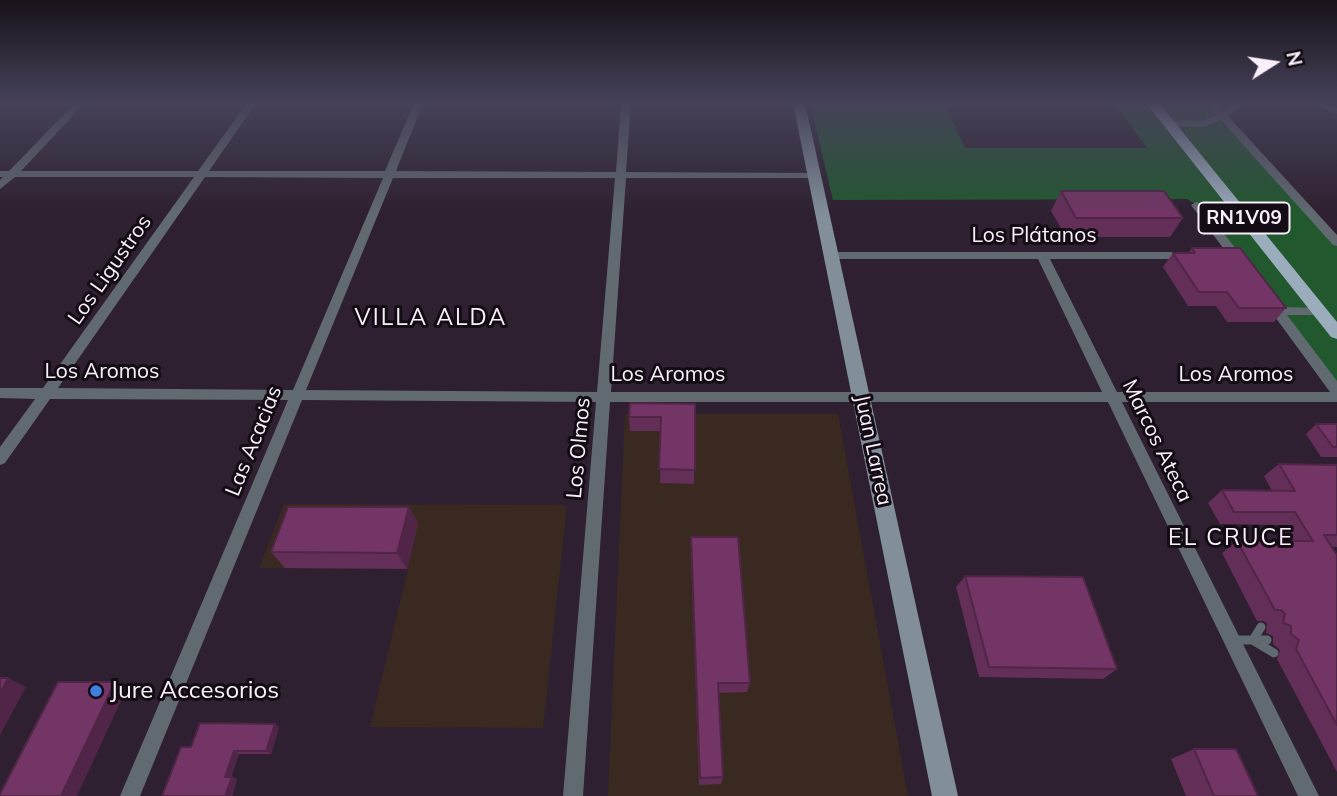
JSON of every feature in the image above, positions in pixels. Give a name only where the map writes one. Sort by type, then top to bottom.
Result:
[{"type":"main road","name":"RN1V09","points":[[1181,140],[1337,333]]},
{"type":"street","points":[[0,186],[6,174],[42,140]]},
{"type":"street","name":"Los Ligustros","points":[[0,459],[226,140]]},
{"type":"street","name":"Las Acacias","points":[[130,796],[403,140]]},
{"type":"street","name":"Los Olmos","points":[[573,796],[623,140]]},
{"type":"street","name":"Juan Larrea","points":[[807,140],[945,796]]},
{"type":"street","points":[[1244,140],[1337,242]]},
{"type":"street","points":[[6,174],[815,175]]},
{"type":"street","points":[[1196,205],[1228,255],[1249,274]]},
{"type":"street","name":"Marcos Ateca","points":[[1042,255],[1309,796]]},
{"type":"street","name":"Los Plátanos","points":[[833,256],[1207,255]]},
{"type":"street","points":[[1263,292],[1337,391]]},
{"type":"street","points":[[1277,311],[1320,311]]},
{"type":"street","name":"Los Aromos","points":[[0,393],[605,397],[1337,397]]},
{"type":"lane","points":[[1253,640],[1261,627]]},
{"type":"lane","points":[[1232,640],[1267,640]]},
{"type":"lane","points":[[1253,640],[1274,653]]},
{"type":"shaded area","points":[[625,414],[838,414],[908,796],[608,796]]},
{"type":"shaded area","points":[[284,504],[567,505],[543,728],[370,727],[408,569],[259,568]]},
{"type":"green space","points":[[819,140],[961,140],[965,148],[1147,148],[1141,140],[1245,140],[1337,242],[1337,391],[1197,205],[1187,199],[833,200]]},
{"type":"building","points":[[1061,191],[1164,191],[1183,218],[1076,218]]},
{"type":"building","points":[[1192,248],[1240,248],[1286,308],[1239,308],[1227,292],[1199,292],[1173,253],[1195,253]]},
{"type":"building","points":[[630,403],[695,404],[695,470],[659,469],[661,417],[629,417]]},
{"type":"building","points":[[1316,424],[1337,424],[1337,447],[1333,447]]},
{"type":"building","points":[[1279,464],[1337,465],[1337,535],[1324,535],[1337,555],[1337,725],[1296,649],[1299,640],[1291,634],[1291,626],[1283,623],[1285,614],[1281,610],[1275,610],[1237,541],[1313,541],[1295,512],[1234,512],[1222,490],[1295,491]]},
{"type":"building","points":[[288,507],[409,507],[397,553],[271,552]]},
{"type":"building","points":[[691,537],[738,537],[750,683],[718,683],[723,777],[700,778]]},
{"type":"building","points":[[965,576],[1083,577],[1117,669],[989,667]]},
{"type":"building","points":[[0,678],[8,678],[0,693]]},
{"type":"building","points":[[58,682],[115,682],[61,796],[0,796],[0,794]]},
{"type":"building","points":[[200,723],[275,724],[266,751],[234,751],[225,777],[232,777],[225,796],[162,796],[181,747],[191,747]]},
{"type":"building","points":[[1194,749],[1236,749],[1258,796],[1214,796]]},
{"type":"place","name":"Jure Accesorios","points":[[96,691]]},
{"type":"district","name":"VILLA ALDA","points":[[431,318]]},
{"type":"district","name":"EL CRUCE","points":[[1231,538]]}]
